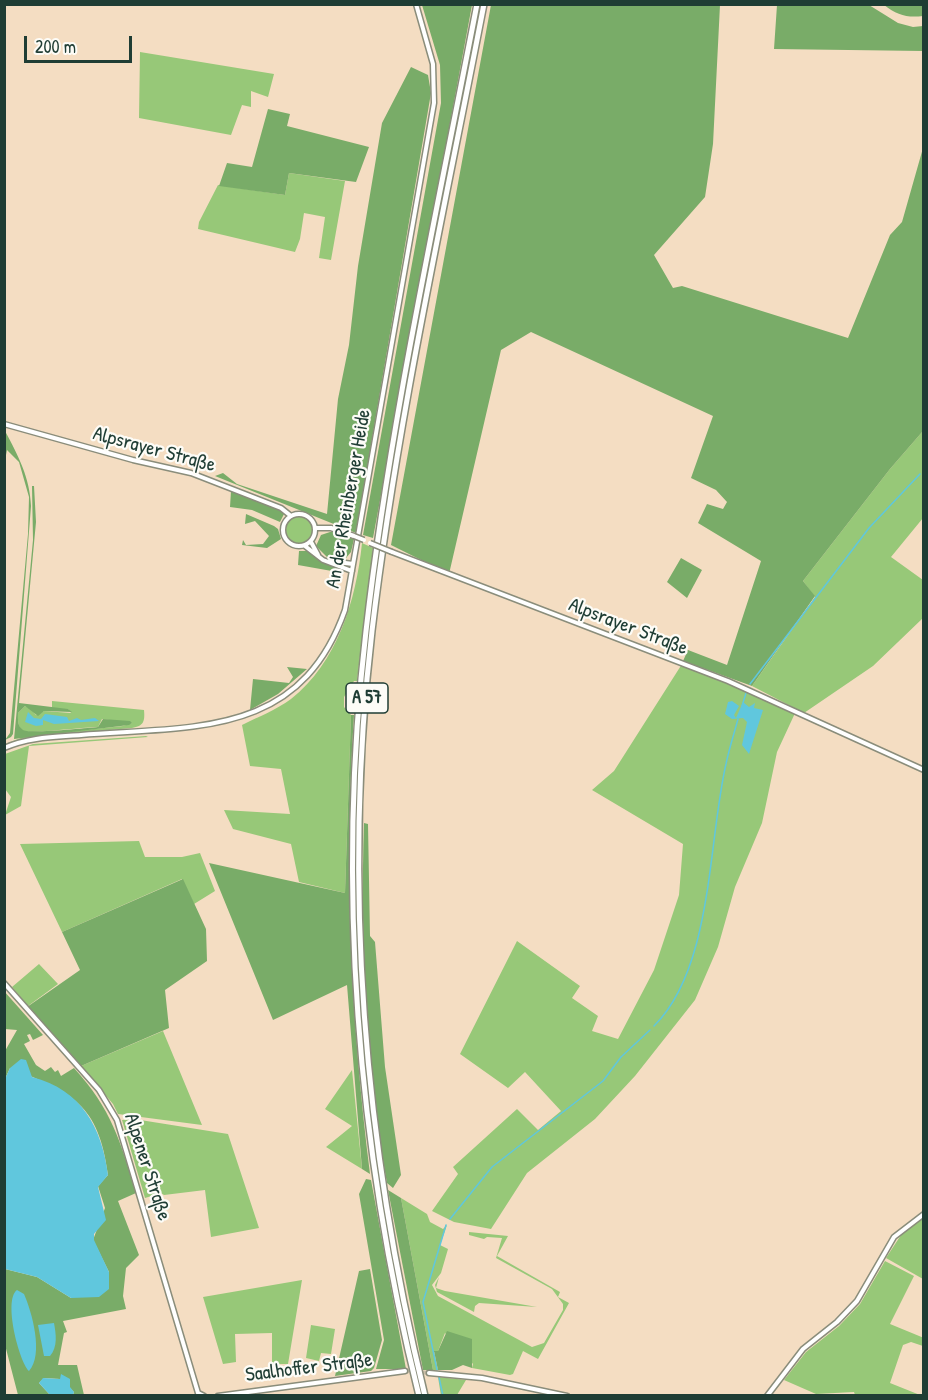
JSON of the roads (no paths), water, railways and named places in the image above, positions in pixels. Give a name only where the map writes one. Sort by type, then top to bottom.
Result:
[{"type":"highway","name":"A 57","points":[[419,1395],[404,1335],[381,1217],[359,1040],[353,888],[356,744],[365,633],[378,535],[477,4]]},
{"type":"highway","name":"A 57","points":[[425,1395],[390,1230],[372,1103],[361,958],[360,829],[371,644],[386,535],[406,412],[484,4]]},
{"type":"street","name":"An der Rheinberger Heide","points":[[4,748],[42,738],[207,725],[259,711],[291,690],[315,666],[329,647],[345,609],[434,103],[433,64],[416,4]]},
{"type":"street","name":"Alpsrayer Straße","points":[[4,424],[133,460],[191,472],[281,508],[291,516],[300,514],[308,516],[316,528],[331,528],[354,536],[728,681],[924,770]]},
{"type":"street","points":[[291,516],[284,525],[284,537],[293,545],[305,546],[323,560],[352,571]]},
{"type":"street","points":[[305,546],[311,542],[316,528]]},
{"type":"street","points":[[311,542],[316,553],[327,560],[353,564]]},
{"type":"street","name":"Alpener Straße","points":[[4,983],[99,1090],[117,1120],[197,1394]]},
{"type":"street","points":[[767,1395],[803,1349],[837,1322],[857,1302],[894,1237],[924,1214]]},
{"type":"street","name":"Saalhoffer Straße","points":[[218,1395],[405,1371]]},
{"type":"street","points":[[429,1373],[482,1378],[567,1395]]},
{"type":"street","points":[[197,1394],[204,1395]]},
{"type":"water","points":[[732,701],[739,706],[734,715],[736,718],[743,702],[749,707],[755,703],[754,708],[763,710],[749,754],[742,745],[747,722],[743,718],[732,719],[725,714],[728,702]]},
{"type":"water","points":[[28,712],[34,718],[41,719],[45,714],[67,717],[69,721],[77,718],[81,720],[95,718],[99,721],[54,724],[43,720],[43,725],[36,726],[25,722]]},
{"type":"water","points":[[21,1059],[26,1060],[32,1077],[64,1091],[76,1101],[86,1113],[101,1142],[108,1175],[98,1187],[106,1220],[94,1234],[94,1240],[109,1272],[109,1289],[99,1297],[71,1298],[37,1277],[5,1269],[5,1079],[10,1068]]},
{"type":"water","points":[[17,1290],[24,1294],[35,1333],[36,1355],[29,1371],[17,1344],[12,1317],[13,1296]]},
{"type":"water","points":[[54,1323],[56,1336],[54,1349],[50,1356],[44,1356],[38,1325]]},
{"type":"water","points":[[61,1374],[70,1379],[73,1395],[50,1395],[39,1383],[43,1378],[60,1379]]},
{"type":"waterway","points":[[750,684],[869,528],[920,474]]},
{"type":"waterway","points":[[742,706],[746,693]]},
{"type":"waterway","points":[[654,1026],[673,1001],[688,971],[698,938],[720,795],[738,719]]},
{"type":"waterway","points":[[450,1219],[492,1167],[603,1081],[621,1057],[650,1030]]},
{"type":"waterway","points":[[437,1370],[423,1302],[446,1225]]},
{"type":"waterway","points":[[439,1377],[443,1396]]},
{"type":"tunnel","points":[[405,1371],[429,1373]]}]
